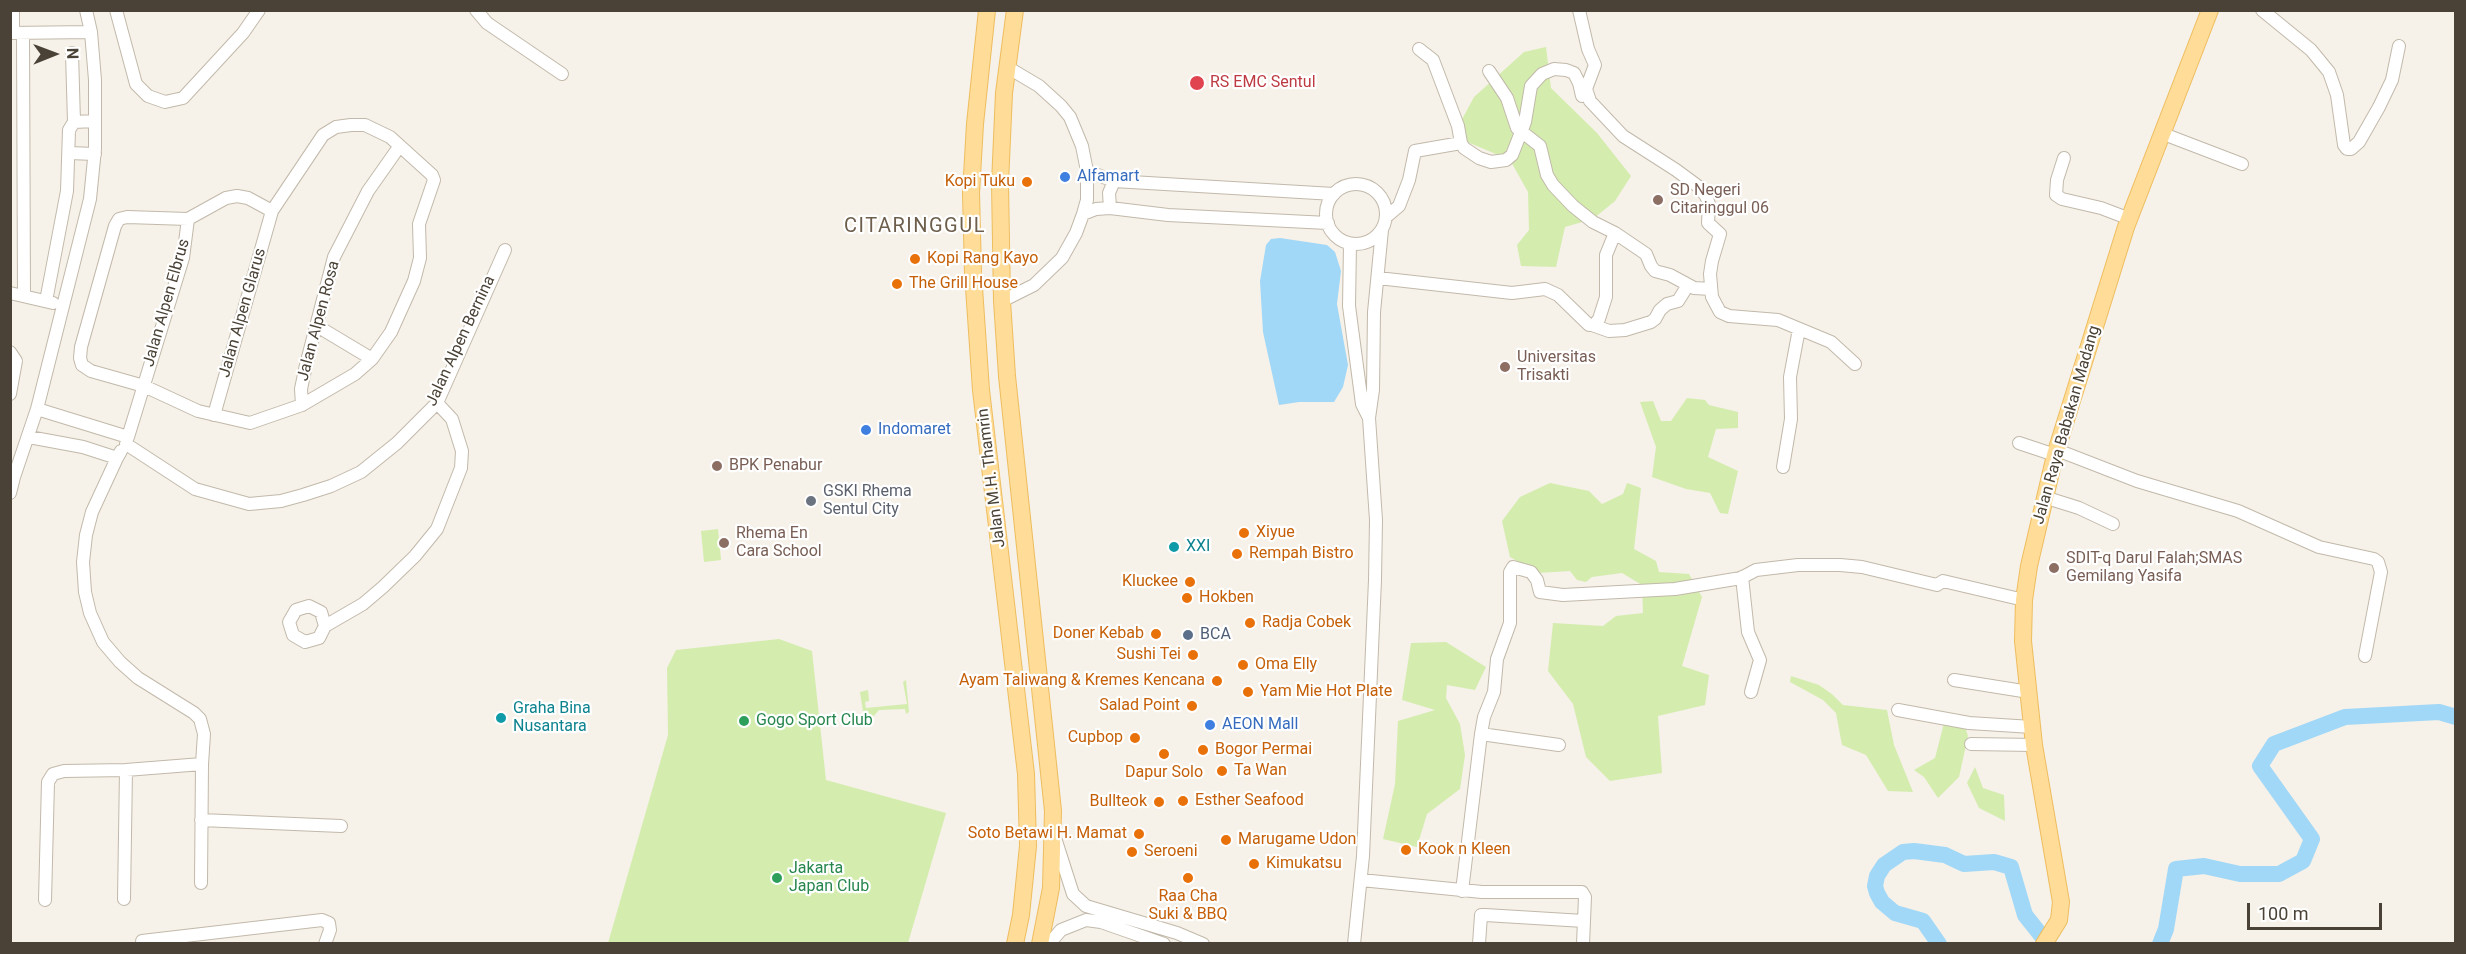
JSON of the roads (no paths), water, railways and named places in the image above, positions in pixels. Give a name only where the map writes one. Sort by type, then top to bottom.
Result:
[{"type":"main road","name":"Jalan M.H. Thamrin","points":[[987,10],[980,68],[971,193],[975,327],[1026,774],[1028,846],[1021,915],[1015,944]]},
{"type":"main road","name":"Jalan M.H. Thamrin","points":[[1015,10],[1004,93],[1000,183],[1002,301],[1007,376],[1051,775],[1054,834],[1051,888],[1040,944]]},
{"type":"main road","name":"Jalan Raya Babakan Madang","points":[[2044,944],[2059,920],[2061,902],[2034,745],[2023,641],[2024,600],[2044,497],[2056,452],[2130,219],[2210,10]]},
{"type":"main road","points":[[980,68],[983,51],[989,40],[994,35],[998,36],[1002,41],[1000,78],[1004,93]]},
{"type":"main road","points":[[1024,890],[1031,897],[1040,898],[1051,888]]},
{"type":"main road","points":[[1021,915],[1029,910],[1039,912],[1046,918]]},
{"type":"street","points":[[13,10],[16,33],[24,295]]},
{"type":"street","points":[[10,493],[37,409],[90,199],[95,154],[95,80],[91,32],[86,10]]},
{"type":"street","points":[[116,10],[136,84],[148,96],[165,102],[183,99],[243,33],[252,14]]},
{"type":"street","points":[[476,10],[488,23],[562,74]]},
{"type":"street","points":[[1579,10],[1588,49],[1595,65],[1587,84],[1587,93],[1599,112],[1623,136],[1686,177],[1707,196],[1708,223],[1720,234],[1710,268],[1711,289],[1720,312],[1729,316],[1778,320],[1831,342],[1855,364]]},
{"type":"street","points":[[2262,10],[2311,50],[2329,72],[2337,95],[2344,145],[2347,149],[2351,149],[2359,142],[2379,107],[2392,80],[2399,46]]},
{"type":"street","points":[[16,33],[91,32]]},
{"type":"street","points":[[1419,49],[1433,60],[1454,114],[1461,143],[1464,148],[1479,158],[1498,163],[1506,160],[1512,154],[1527,116],[1531,86],[1542,74],[1554,69],[1566,70],[1574,74],[1585,104],[1599,112]]},
{"type":"street","points":[[46,301],[63,221],[69,129],[74,122],[72,53]]},
{"type":"street","points":[[1002,301],[1034,285],[1062,258],[1076,233],[1083,214],[1087,200],[1088,171],[1082,146],[1070,117],[1039,86],[1007,67]]},
{"type":"street","points":[[1489,71],[1507,98],[1520,132],[1540,146],[1544,166],[1553,185],[1593,222],[1615,233],[1646,254],[1655,272],[1670,275],[1698,289],[1711,289]]},
{"type":"street","points":[[74,79],[95,80]]},
{"type":"street","points":[[74,122],[95,121]]},
{"type":"street","name":"Jalan Alpen Glarus","points":[[214,415],[272,211],[312,149],[324,135],[336,127],[365,125],[390,137],[432,175],[434,180],[419,224],[420,258],[414,281],[391,332],[372,359]]},
{"type":"street","points":[[2161,133],[2242,164]]},
{"type":"street","points":[[1354,944],[1361,880],[1375,570],[1376,520],[1369,418],[1373,390],[1372,346],[1384,224],[1382,199],[1368,187],[1350,185],[1334,194],[1328,205],[1328,223],[1334,234],[1350,244],[1368,242],[1384,224],[1399,206],[1409,180],[1415,151],[1461,143]]},
{"type":"street","name":"Jalan Alpen Rosa","points":[[302,405],[301,389],[334,257],[368,191],[399,147]]},
{"type":"street","points":[[69,153],[95,154]]},
{"type":"street","points":[[2064,159],[2057,180],[2056,195],[2130,219]]},
{"type":"street","points":[[1088,171],[1114,181],[1334,194]]},
{"type":"street","points":[[1110,208],[1109,193],[1114,181]]},
{"type":"street","points":[[272,211],[248,198],[237,196],[226,198],[188,219],[127,217],[119,219],[115,226],[81,347],[82,364],[91,371],[144,386],[198,411],[250,423],[302,405],[355,374],[372,359],[317,326]]},
{"type":"street","points":[[1083,214],[1096,209],[1110,208],[1168,215],[1328,223]]},
{"type":"street","name":"Jalan Alpen Elbrus","points":[[188,219],[183,258],[144,386],[127,440],[92,512],[86,535],[83,562],[90,613],[103,642],[138,678],[200,719],[204,734],[202,764]]},
{"type":"street","points":[[1592,325],[1599,319],[1606,297],[1606,255],[1615,233]]},
{"type":"street","points":[[1350,244],[1350,317],[1362,404],[1369,418]]},
{"type":"street","name":"Jalan Alpen Bernina","points":[[37,409],[127,440],[195,489],[249,504],[281,501],[331,486],[361,472],[397,443],[437,403],[505,250]]},
{"type":"street","points":[[1378,278],[1502,292],[1545,289],[1558,295],[1592,325],[1609,331],[1625,330],[1651,322],[1667,304],[1678,301],[1688,285]]},
{"type":"street","points":[[10,293],[62,304]]},
{"type":"street","points":[[1783,467],[1791,419],[1790,377],[1799,329]]},
{"type":"street","points":[[10,352],[15,356],[16,369],[10,394]]},
{"type":"street","points":[[325,626],[363,604],[383,587],[416,556],[437,529],[461,468],[462,451],[452,419],[437,403]]},
{"type":"street","points":[[29,437],[83,447],[117,458]]},
{"type":"street","points":[[2019,443],[2056,452],[2137,481],[2238,511],[2308,543],[2374,559],[2378,562],[2381,572],[2365,656]]},
{"type":"street","points":[[2044,497],[2079,508],[2113,524]]},
{"type":"street","points":[[1462,891],[1484,717],[1494,692],[1497,659],[1510,623],[1510,572],[1513,567],[1531,572],[1537,580],[1540,592],[1563,595],[1675,589],[1742,577],[1754,570],[1798,565],[1856,566],[1937,585],[1943,581],[2024,600]]},
{"type":"street","points":[[1742,577],[1748,632],[1760,660],[1751,692]]},
{"type":"street","points":[[1954,680],[2029,692]]},
{"type":"street","points":[[1898,710],[1969,723],[2032,727]]},
{"type":"street","points":[[1481,734],[1559,745]]},
{"type":"street","points":[[1971,744],[2034,745]]},
{"type":"street","points":[[45,900],[48,782],[50,777],[58,771],[126,770],[202,764],[201,883]]},
{"type":"street","points":[[124,898],[126,770]]},
{"type":"street","points":[[201,820],[341,826]]},
{"type":"street","points":[[1054,834],[1067,882],[1079,901],[1086,906],[1178,933],[1203,944]]},
{"type":"street","points":[[1361,880],[1462,891],[1582,892],[1585,897],[1583,944]]},
{"type":"street","points":[[1479,944],[1482,892]]},
{"type":"street","points":[[1481,915],[1584,921]]},
{"type":"street","points":[[142,941],[165,941],[322,920],[329,923],[330,930],[325,944]]},
{"type":"street","points":[[1049,944],[1061,930],[1086,920],[1101,922],[1164,944]]},
{"type":"water","points":[[1280,238],[1327,245],[1335,252],[1341,271],[1337,304],[1348,365],[1343,387],[1334,402],[1299,402],[1279,405],[1263,332],[1260,281],[1266,245],[1271,239]]},
{"type":"waterway","points":[[2160,944],[2166,929],[2176,869],[2204,866],[2240,874],[2279,874],[2303,861],[2312,839],[2260,766],[2274,744],[2345,717],[2439,712],[2456,717]]},
{"type":"waterway","points":[[1939,944],[1923,921],[1895,913],[1882,902],[1877,893],[1875,886],[1877,876],[1884,865],[1903,852],[1945,855],[1964,864],[1994,862],[2011,867],[2025,915],[2048,944]]},
{"type":"place","name":"RS EMC Sentul","points":[[1197,83]]},
{"type":"place","name":"Alfamart","points":[[1065,177]]},
{"type":"place","name":"Kopi Tuku","points":[[1027,182]]},
{"type":"place","name":"SD Negeri Citaringgul 06","points":[[1658,200]]},
{"type":"place","name":"Kopi Rang Kayo","points":[[915,259]]},
{"type":"place","name":"The Grill House","points":[[897,284]]},
{"type":"place","name":"Universitas Trisakti","points":[[1505,367]]},
{"type":"place","name":"Indomaret","points":[[866,430]]},
{"type":"place","name":"BPK Penabur","points":[[717,466]]},
{"type":"place","name":"GSKI Rhema Sentul City","points":[[811,501]]},
{"type":"place","name":"Xiyue","points":[[1244,533]]},
{"type":"place","name":"Rhema En Cara School","points":[[724,543]]},
{"type":"place","name":"XXI","points":[[1174,547]]},
{"type":"place","name":"Rempah Bistro","points":[[1237,554]]},
{"type":"place","name":"SDIT-q Darul Falah;SMAS Gemilang Yasifa","points":[[2054,568]]},
{"type":"place","name":"Kluckee","points":[[1190,582]]},
{"type":"place","name":"Hokben","points":[[1187,598]]},
{"type":"place","name":"Radja Cobek","points":[[1250,623]]},
{"type":"place","name":"Doner Kebab","points":[[1156,634]]},
{"type":"place","name":"BCA","points":[[1188,635]]},
{"type":"place","name":"Sushi Tei","points":[[1193,655]]},
{"type":"place","name":"Oma Elly","points":[[1243,665]]},
{"type":"place","name":"Ayam Taliwang & Kremes Kencana","points":[[1217,681]]},
{"type":"place","name":"Yam Mie Hot Plate","points":[[1248,692]]},
{"type":"place","name":"Salad Point","points":[[1192,706]]},
{"type":"place","name":"Graha Bina Nusantara","points":[[501,718]]},
{"type":"place","name":"Gogo Sport Club","points":[[744,721]]},
{"type":"place","name":"AEON Mall","points":[[1210,725]]},
{"type":"place","name":"Cupbop","points":[[1135,738]]},
{"type":"place","name":"Bogor Permai","points":[[1203,750]]},
{"type":"place","name":"Dapur Solo","points":[[1164,754]]},
{"type":"place","name":"Ta Wan","points":[[1222,771]]},
{"type":"place","name":"Esther Seafood","points":[[1183,801]]},
{"type":"place","name":"Bullteok","points":[[1159,802]]},
{"type":"place","name":"Soto Betawi H. Mamat","points":[[1139,834]]},
{"type":"place","name":"Marugame Udon","points":[[1226,840]]},
{"type":"place","name":"Kook n Kleen","points":[[1406,850]]},
{"type":"place","name":"Seroeni","points":[[1132,852]]},
{"type":"place","name":"Kimukatsu","points":[[1254,864]]},
{"type":"place","name":"Jakarta Japan Club","points":[[777,878]]},
{"type":"place","name":"Raa Cha Suki & BBQ","points":[[1188,878]]},
{"type":"district","name":"CITARINGGUL","points":[[915,227]]}]
